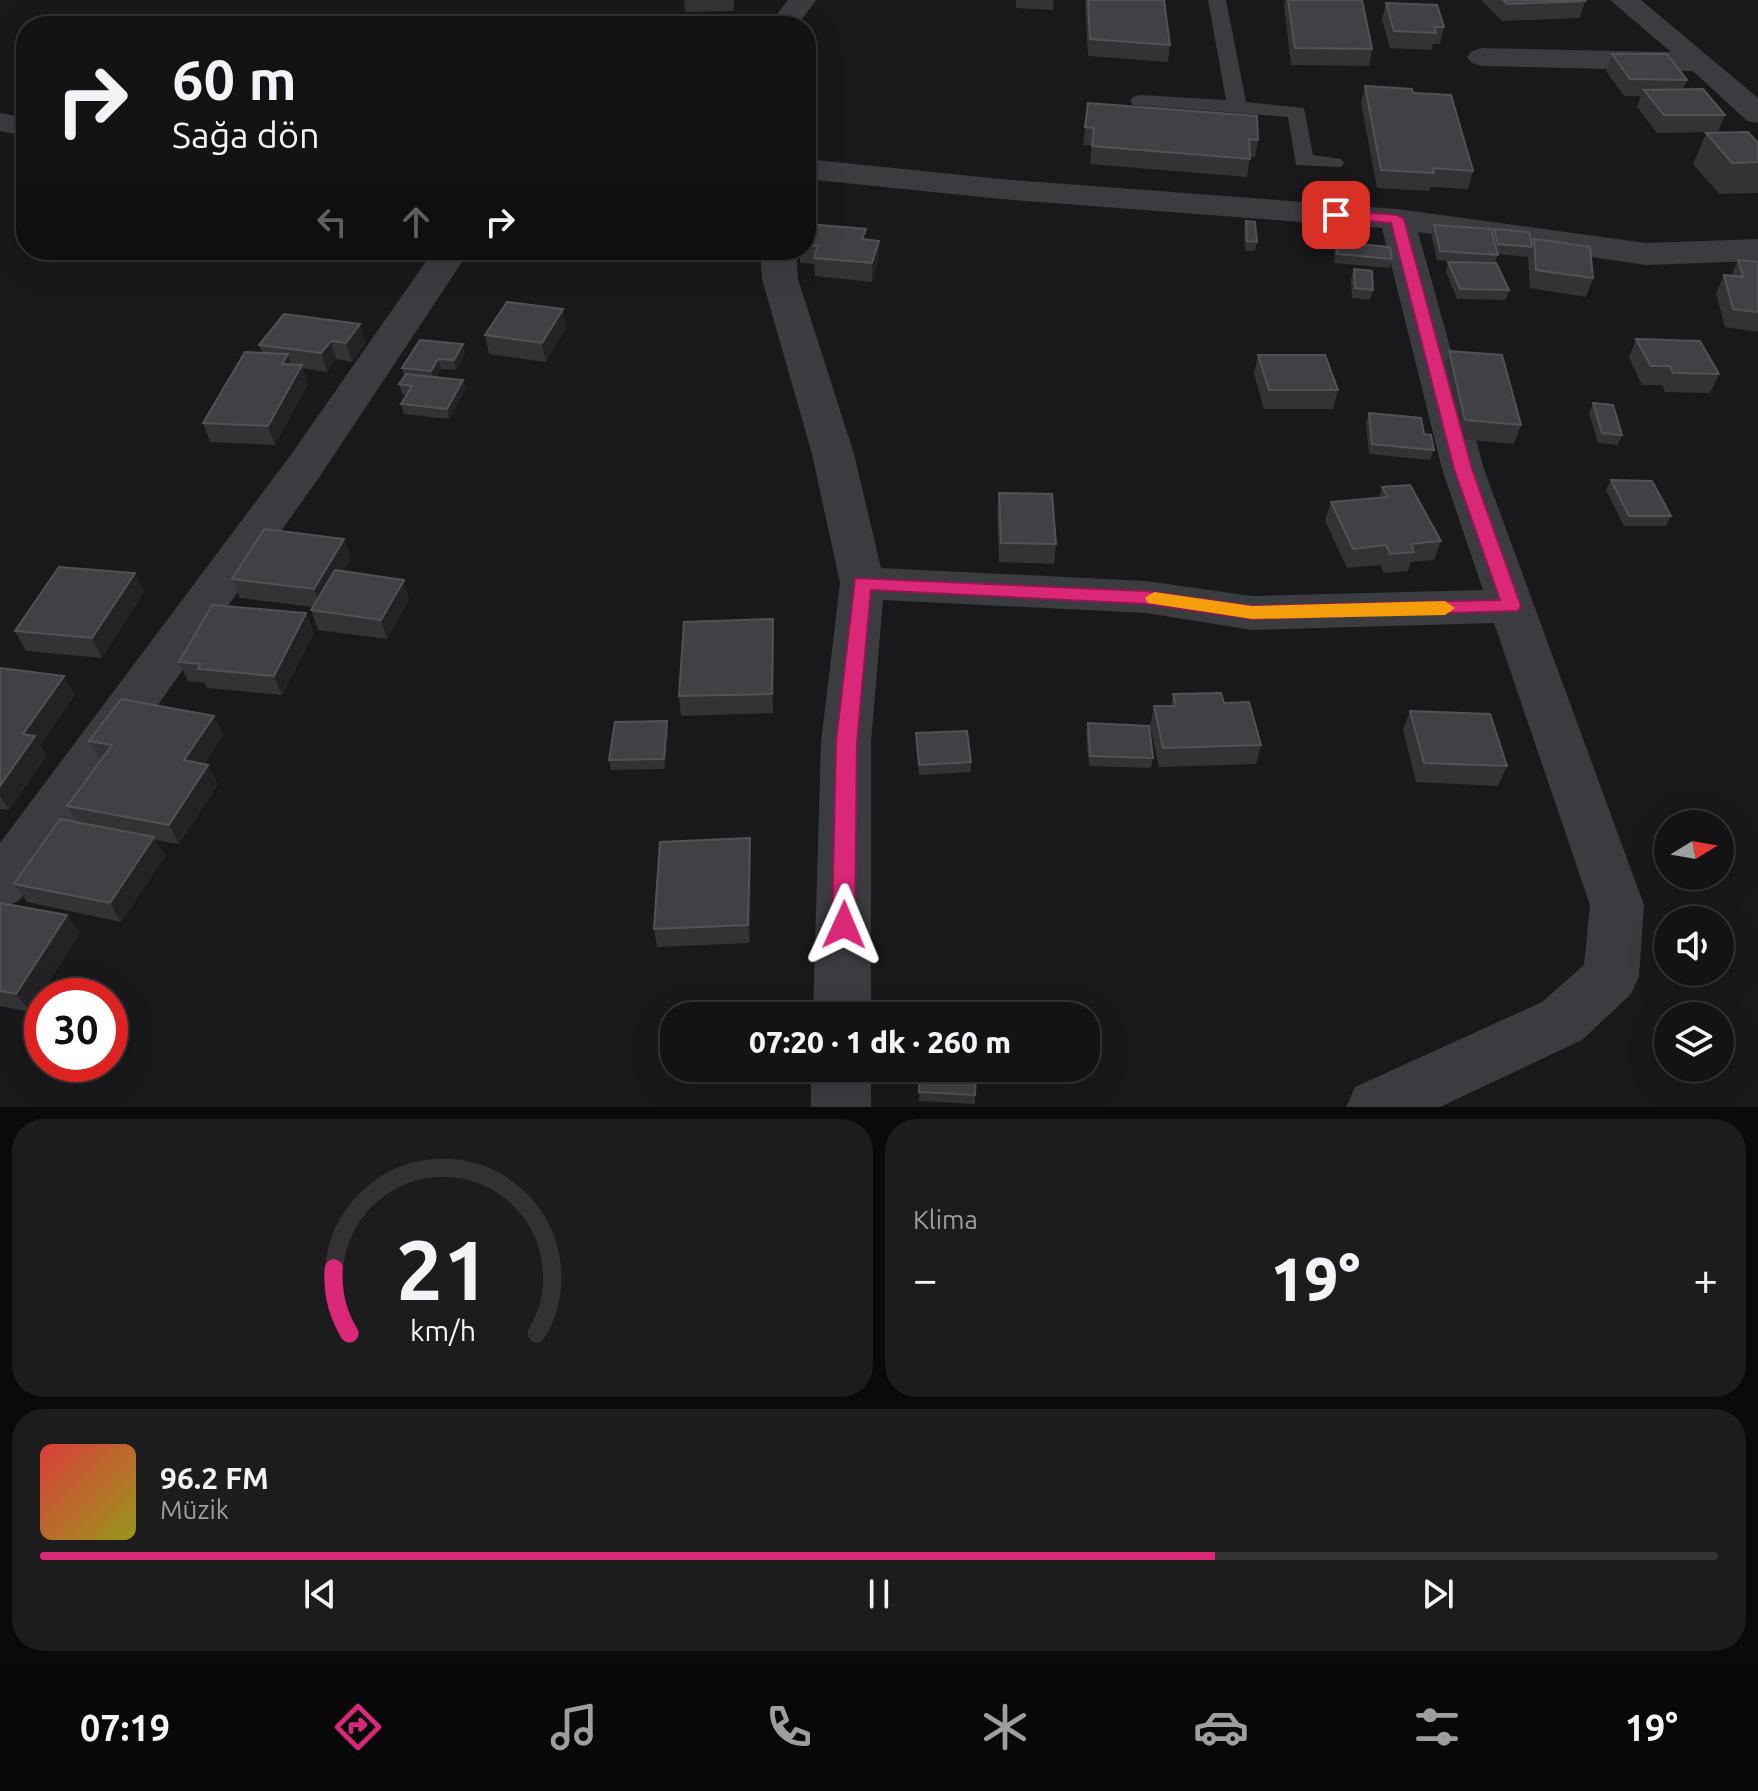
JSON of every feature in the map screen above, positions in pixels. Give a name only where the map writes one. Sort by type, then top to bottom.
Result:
[{"type":"street","points":[[790,16],[802,0]]},
{"type":"street","points":[[1624,0],[1701,62],[1758,114]]},
{"type":"street","points":[[1482,57],[1701,62]]},
{"type":"street","points":[[816,170],[1001,189],[1397,219],[1646,254],[1758,250]]},
{"type":"street","points":[[1376,1107],[1562,1021],[1611,976],[1617,905],[1463,469],[1397,219]]},
{"type":"street","points":[[0,885],[305,466],[445,260]]},
{"type":"street","points":[[779,260],[780,279],[833,454],[862,583],[846,742],[842,1002]]},
{"type":"street","points":[[862,583],[1146,597],[1252,613],[1512,606]]},
{"type":"street","points":[[841,1082],[841,1107]]},
{"type":"lane","points":[[1217,0],[1237,107]]},
{"type":"lane","points":[[1140,101],[1297,112],[1303,161],[1334,163]]},
{"type":"building","points":[[1088,0],[1164,0],[1170,45],[1090,39]]},
{"type":"building","points":[[1288,0],[1362,0],[1372,49],[1295,48]]},
{"type":"building","points":[[1503,0],[1584,0],[1585,1],[1507,4]]},
{"type":"building","points":[[1386,3],[1437,5],[1444,27],[1434,27],[1436,33],[1394,31]]},
{"type":"building","points":[[1612,54],[1667,54],[1687,80],[1630,79]]},
{"type":"building","points":[[1365,86],[1451,95],[1473,171],[1433,168],[1434,173],[1381,170]]},
{"type":"building","points":[[1703,89],[1725,115],[1664,115],[1644,90]]},
{"type":"building","points":[[1088,103],[1257,116],[1258,140],[1249,139],[1250,159],[1092,146],[1094,128],[1085,127]]},
{"type":"building","points":[[1748,132],[1758,143],[1758,162],[1732,163],[1706,133]]},
{"type":"building","points":[[1246,221],[1255,222],[1257,242],[1247,241]]},
{"type":"building","points":[[816,225],[866,229],[862,239],[879,241],[872,263],[816,258]]},
{"type":"building","points":[[1434,225],[1491,229],[1498,255],[1440,251]]},
{"type":"building","points":[[1494,229],[1529,232],[1531,247],[1498,244]]},
{"type":"building","points":[[1534,239],[1590,247],[1593,278],[1536,270]]},
{"type":"building","points":[[1336,242],[1390,247],[1392,259],[1337,254]]},
{"type":"building","points":[[1738,260],[1758,262],[1758,312],[1733,309],[1724,275],[1743,277]]},
{"type":"building","points":[[1448,262],[1496,263],[1509,290],[1460,289]]},
{"type":"building","points":[[1354,269],[1372,271],[1373,290],[1355,288]]},
{"type":"building","points":[[507,302],[563,309],[542,343],[485,335]]},
{"type":"building","points":[[284,314],[360,324],[346,343],[331,341],[321,353],[259,345]]},
{"type":"building","points":[[1636,339],[1700,341],[1719,374],[1673,373],[1670,366],[1651,366]]},
{"type":"building","points":[[420,340],[463,344],[454,360],[438,359],[431,371],[402,368]]},
{"type":"building","points":[[1449,351],[1502,355],[1521,425],[1465,420]]},
{"type":"building","points":[[245,352],[288,354],[282,364],[302,365],[268,426],[203,423]]},
{"type":"building","points":[[1258,355],[1325,355],[1338,390],[1269,390]]},
{"type":"building","points":[[406,374],[463,380],[447,409],[401,404],[412,386],[399,384]]},
{"type":"building","points":[[1593,403],[1613,405],[1622,435],[1602,433]]},
{"type":"building","points":[[1369,413],[1421,418],[1424,434],[1431,435],[1434,450],[1372,444]]},
{"type":"building","points":[[1611,480],[1652,481],[1671,516],[1629,516]]},
{"type":"building","points":[[1410,485],[1441,541],[1411,544],[1414,552],[1390,554],[1386,545],[1353,549],[1331,502],[1388,497],[1382,487]]},
{"type":"building","points":[[999,493],[1052,494],[1056,544],[1001,543]]},
{"type":"building","points":[[264,529],[344,539],[314,589],[232,579]]},
{"type":"building","points":[[59,567],[135,573],[92,638],[15,631]]},
{"type":"building","points":[[335,570],[404,580],[381,620],[311,610]]},
{"type":"building","points":[[212,605],[306,613],[274,676],[198,669],[201,664],[179,662]]},
{"type":"building","points":[[773,619],[772,694],[679,696],[684,622]]},
{"type":"building","points":[[0,668],[64,676],[23,734],[35,736],[0,786]]},
{"type":"building","points":[[1221,693],[1224,703],[1249,702],[1261,745],[1163,748],[1154,706],[1176,706],[1173,694]]},
{"type":"building","points":[[121,699],[214,716],[184,760],[208,765],[169,825],[67,806],[112,745],[89,741]]},
{"type":"building","points":[[1410,711],[1490,714],[1507,766],[1424,763]]},
{"type":"building","points":[[667,721],[664,759],[609,760],[615,722]]},
{"type":"building","points":[[1088,723],[1149,726],[1153,758],[1090,756]]},
{"type":"building","points":[[967,731],[971,762],[919,765],[916,733]]},
{"type":"building","points":[[60,819],[154,837],[110,903],[14,884]]},
{"type":"building","points":[[750,838],[748,925],[654,929],[660,842]]},
{"type":"building","points":[[0,903],[67,915],[16,994],[0,991]]},
{"type":"building","points":[[919,1082],[976,1082],[975,1095],[919,1092]]},
{"type":"slow traffic","points":[[1154,598],[1252,613],[1445,608]]},
{"type":"route","points":[[844,925],[846,742],[862,583],[1146,597],[1252,613],[1512,606],[1463,469],[1397,219],[1336,215]]}]
